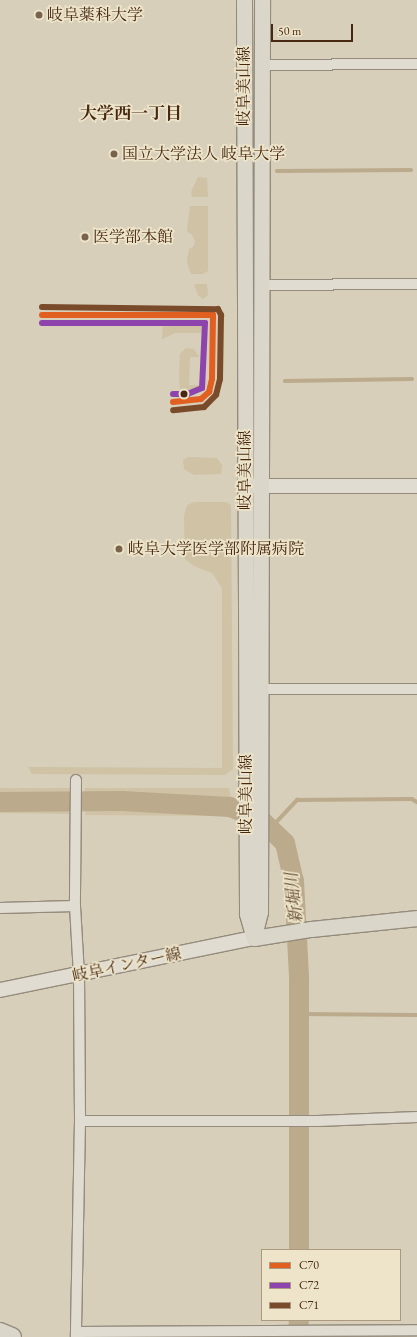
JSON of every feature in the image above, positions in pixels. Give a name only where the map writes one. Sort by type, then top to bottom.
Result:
[{"type":"highway","points":[[0,1332],[12,1337]]},
{"type":"main road","name":"岐阜美山線","points":[[244,0],[245,486],[253,790],[260,837],[260,912],[254,938]]},
{"type":"main road","name":"岐阜美山線","points":[[254,938],[247,914],[247,826],[253,790],[260,689],[262,0]]},
{"type":"main road","points":[[245,486],[417,486]]},
{"type":"main road","points":[[254,938],[312,929],[417,918]]},
{"type":"main road","name":"岐阜インター線","points":[[0,990],[254,938]]},
{"type":"street","points":[[262,65],[417,64]]},
{"type":"street","points":[[262,285],[417,284]]},
{"type":"street","points":[[260,689],[417,689]]},
{"type":"street","points":[[76,780],[75,906],[79,975],[80,1121],[76,1335],[417,1330]]},
{"type":"street","points":[[0,908],[75,906]]},
{"type":"street","points":[[80,1121],[318,1120],[417,1117]]},
{"type":"shaded area","points":[[198,177],[207,178],[208,197],[192,197],[191,192]]},
{"type":"shaded area","points":[[190,206],[208,206],[208,271],[203,274],[191,274],[187,262],[189,249],[194,246],[195,241],[192,235],[187,231]]},
{"type":"shaded area","points":[[194,284],[207,284],[208,295],[203,299],[198,295]]},
{"type":"shaded area","points":[[167,321],[200,321],[206,326],[207,333],[175,333],[162,339],[163,323]]},
{"type":"shaded area","points":[[186,348],[194,349],[199,357],[190,357],[189,385],[199,385],[194,392],[186,393],[180,389],[179,378],[180,354]]},
{"type":"shaded area","points":[[189,457],[217,458],[222,465],[221,474],[194,475],[184,469],[183,460]]},
{"type":"shaded area","points":[[194,502],[226,502],[231,505],[233,769],[225,775],[32,774],[28,767],[222,768],[222,588],[212,573],[194,566],[185,559],[184,516],[187,505]]},
{"type":"shaded area","points":[[0,788],[69,788],[69,799],[0,799]]},
{"type":"shaded area","points":[[85,788],[229,788],[232,803],[84,796]]},
{"type":"shaded area","points":[[68,805],[69,814],[0,813],[0,806]]},
{"type":"shaded area","points":[[88,805],[230,809],[230,816],[85,815]]},
{"type":"waterway","points":[[277,171],[411,170]]},
{"type":"waterway","points":[[285,381],[412,379]]},
{"type":"waterway","points":[[270,829],[297,800],[412,799],[417,802]]},
{"type":"waterway","name":"新堀川","points":[[0,802],[122,801],[230,807],[260,819],[285,843],[294,881],[299,978],[299,1249]]},
{"type":"waterway","points":[[298,1014],[417,1015]]},
{"type":"waterway","name":"新堀川","points":[[298,1337],[299,1321]]},
{"type":"transit line","name":"C71","points":[[42,307],[218,309],[221,315],[220,379],[216,395],[204,407],[173,410]]},
{"type":"transit line","name":"C70","points":[[42,315],[213,315]]},
{"type":"transit line","name":"C70","points":[[173,402],[201,399],[209,392],[212,379],[213,315]]},
{"type":"transit line","name":"C72","points":[[42,323],[205,323],[202,388],[188,394],[173,394]]},
{"type":"place","name":"岐阜薬科大学","points":[[39,15]]},
{"type":"place","name":"国立大学法人 岐阜大学","points":[[114,154]]},
{"type":"place","name":"医学部本館","points":[[85,237]]},
{"type":"place","name":"岐阜大学医学部附属病院","points":[[119,549]]},
{"type":"district","name":"大学西一丁目","points":[[131,114]]}]
